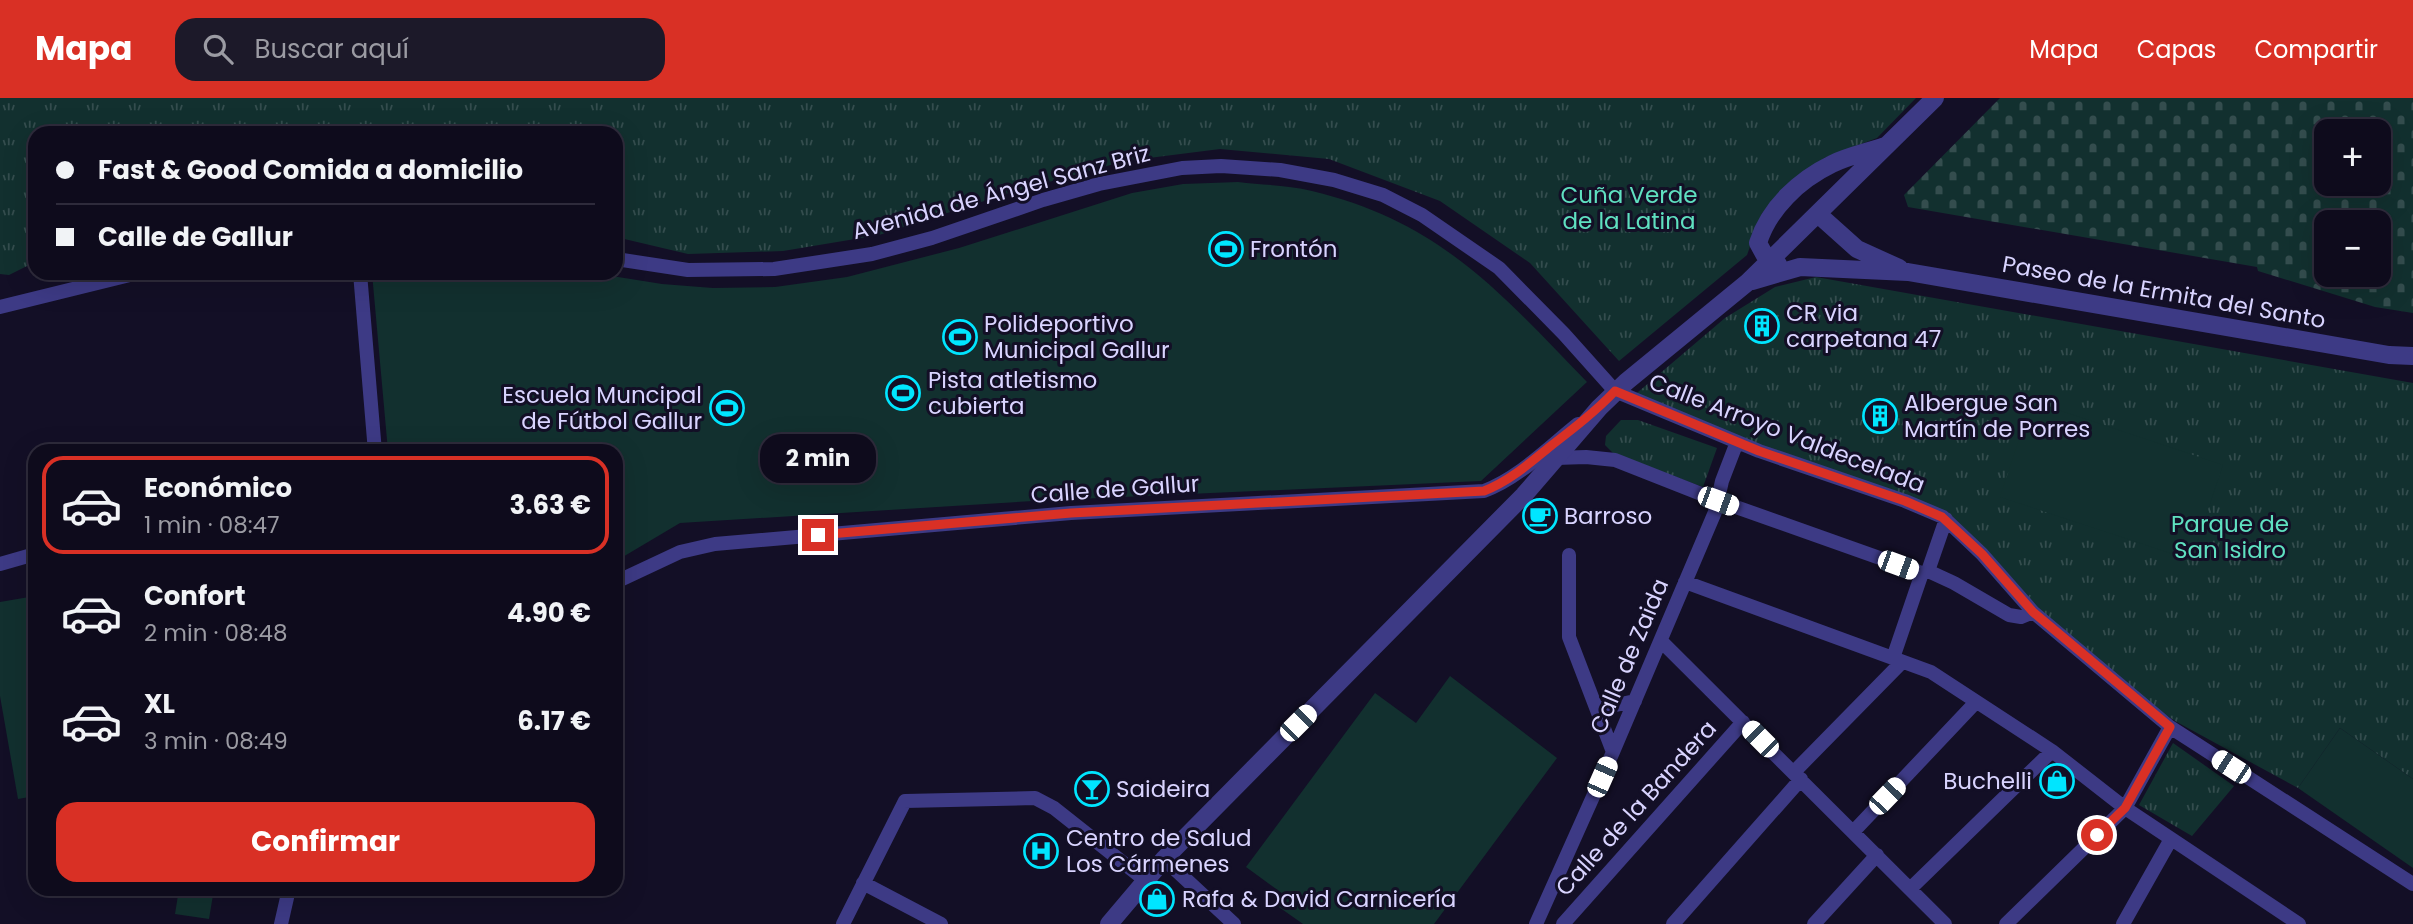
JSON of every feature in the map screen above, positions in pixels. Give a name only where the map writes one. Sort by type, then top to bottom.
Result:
[{"type":"street","points":[[1109,924],[1164,859],[1524,495],[1615,391],[1769,263],[1935,98]]},
{"type":"street","points":[[1769,263],[1758,243],[1764,224],[1790,192],[1832,164],[1888,145]]},
{"type":"street","name":"Avenida de Ángel Sanz Briz","points":[[623,261],[688,270],[774,269],[872,254],[932,238],[1043,200],[1150,172],[1221,166],[1280,170],[1334,180],[1383,195],[1465,242],[1499,268],[1615,391]]},
{"type":"street","name":"Paseo de la Ermita del Santo","points":[[1819,215],[1857,249],[1908,272]]},
{"type":"street","points":[[1769,263],[1800,267]]},
{"type":"street","name":"Paseo de la Ermita del Santo","points":[[1748,282],[1800,267],[1908,272],[2389,355],[2413,356]]},
{"type":"street","points":[[0,307],[110,280]]},
{"type":"street","points":[[361,280],[373,444]]},
{"type":"street","name":"Calle Arroyo Valdecelada","points":[[1615,391],[1737,442],[1905,501],[1944,518]]},
{"type":"street","name":"Calle de Gallur","points":[[623,579],[680,552],[715,544],[1071,513],[1484,491],[1497,486],[1517,472],[1599,408]]},
{"type":"street","name":"Calle de Zaida","points":[[1536,924],[1661,641],[1718,501],[1722,481],[1737,442]]},
{"type":"street","points":[[1556,458],[1615,460],[1718,501],[1954,583],[2009,615],[2021,617],[2033,612]]},
{"type":"street","points":[[1673,924],[1897,660],[1944,518],[1982,554],[2033,612],[2170,727],[2413,884]]},
{"type":"street","points":[[1569,555],[1569,637],[1613,752]]},
{"type":"street","points":[[0,564],[28,556]]},
{"type":"street","points":[[1685,582],[1931,672],[2052,751],[2125,808],[2299,924]]},
{"type":"street","points":[[1661,641],[1945,924]]},
{"type":"street","points":[[1597,709],[1635,701]]},
{"type":"street","points":[[1854,831],[1976,702]]},
{"type":"street","name":"Calle de la Bandera","points":[[1563,924],[1743,722]]},
{"type":"street","points":[[2006,924],[2125,808],[2170,727]]},
{"type":"street","points":[[1911,888],[2052,751]]},
{"type":"street","points":[[843,924],[905,801],[1035,797],[1054,808],[1145,880]]},
{"type":"street","points":[[2123,924],[2171,839]]},
{"type":"street","points":[[1816,923],[1877,855]]},
{"type":"street","points":[[1164,859],[1234,924]]},
{"type":"street","points":[[863,883],[941,924]]},
{"type":"street","points":[[281,924],[287,896]]},
{"type":"green space","name":"Cuña Verde de la Latina","points":[[0,98],[1916,98],[1877,138],[1824,158],[1762,213],[1747,255],[1619,361],[1530,263],[1440,201],[1329,159],[1220,149],[1125,161],[1009,193],[879,235],[783,251],[688,254],[623,239],[623,126],[28,126],[28,266],[9,275],[0,274]]},
{"type":"green space","points":[[2000,98],[2413,98],[2413,313],[2375,307],[2258,271],[2257,267],[1908,207],[1904,195]]},
{"type":"green space","name":"Polideportivo Municipal Gallur","points":[[1238,182],[1303,189],[1357,204],[1397,221],[1432,241],[1495,290],[1587,382],[1481,481],[1033,501],[680,523],[623,557],[623,444],[387,444],[373,280],[623,280],[623,278],[713,288],[775,287],[847,277],[959,248],[1132,193],[1183,184]]},
{"type":"green space","name":"Parque de San Isidro","points":[[1816,277],[2413,383],[2413,779],[2340,728],[2298,788],[2175,721],[2096,665],[1946,519],[1631,398],[1725,318],[1775,287]]},
{"type":"green space","points":[[2032,401],[2223,465],[2191,560],[2000,497]]},
{"type":"green space","points":[[1621,420],[1638,420],[1717,448],[1703,487],[1614,454],[1605,445],[1606,436]]},
{"type":"green space","points":[[28,597],[28,797],[18,799],[0,696],[0,602]]},
{"type":"green space","points":[[1450,676],[1557,758],[1434,924],[1303,924],[1276,905],[1283,894],[1246,867],[1375,693],[1416,723]]},
{"type":"green space","points":[[2340,728],[2413,779],[2413,868],[2298,788]]},
{"type":"green space","points":[[2173,743],[2234,786],[2192,836],[2139,805]]},
{"type":"green space","points":[[178,896],[213,896],[209,919],[175,914]]},
{"type":"place","name":"Frontón","points":[[1226,249]]},
{"type":"place","name":"CR via carpetana 47","points":[[1762,326]]},
{"type":"place","name":"Polideportivo Municipal Gallur","points":[[960,337]]},
{"type":"place","name":"Pista atletismo cubierta","points":[[903,393]]},
{"type":"place","name":"Escuela Muncipal de Fútbol Gallur","points":[[727,408]]},
{"type":"place","name":"Albergue San Martín de Porres","points":[[1880,416]]},
{"type":"place","name":"Barroso","points":[[1540,516]]},
{"type":"place","name":"Buchelli","points":[[2057,781]]},
{"type":"place","name":"Saideira","points":[[1092,789]]},
{"type":"place","name":"Centro de Salud Los Cármenes","points":[[1041,851]]},
{"type":"place","name":"Rafa & David Carnicería","points":[[1157,899]]},
{"type":"route","points":[[818,535],[1071,513],[1484,491],[1497,486],[1517,472],[1599,408],[1615,391],[1759,451],[1905,501],[1942,517],[1961,533],[2033,612],[2170,727],[2125,808],[2097,835]]}]
